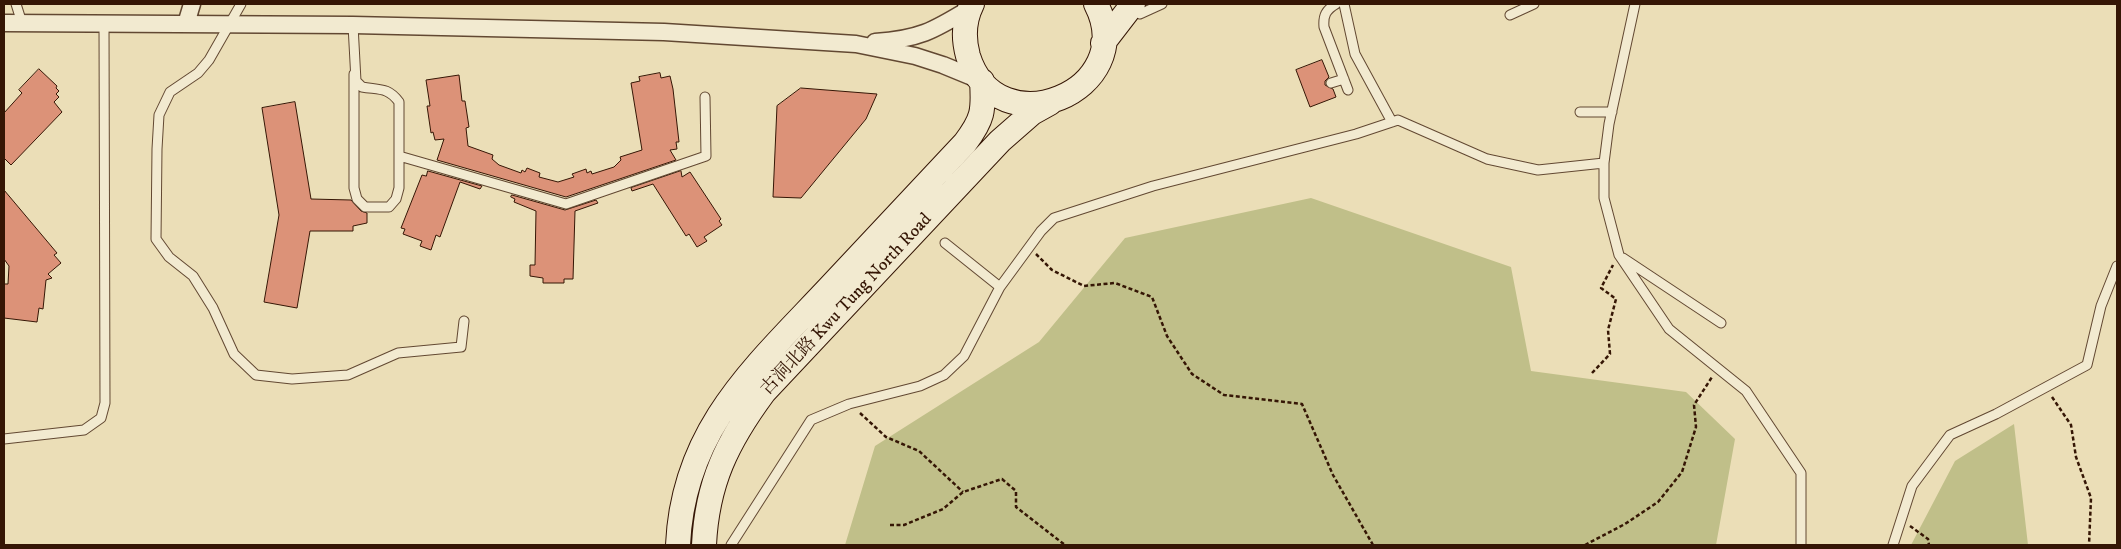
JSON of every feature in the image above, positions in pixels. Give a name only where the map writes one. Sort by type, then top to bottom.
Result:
[{"type":"main road","name":"古洞北路 Kwu Tung North Road","points":[[704,545],[706,515],[711,487],[732,438],[764,392],[1000,141],[1032,113],[1066,97],[1080,87],[1091,74],[1099,60],[1103,43],[1103,27],[1096,4]]},
{"type":"main road","name":"古洞北路 Kwu Tung North Road","points":[[971,6],[965,27],[965,45],[971,64],[982,81],[997,94],[1014,102],[1050,103]]},
{"type":"main road","name":"古洞北路 Kwu Tung North Road","points":[[1103,43],[1136,9]]},
{"type":"main road","name":"古洞北路 Kwu Tung North Road","points":[[678,545],[683,499],[690,471],[717,417],[761,361],[965,143],[979,125],[984,108],[982,81]]},
{"type":"street","points":[[186,24],[192,4]]},
{"type":"street","points":[[4,23],[354,25],[664,32],[856,44],[906,40],[940,26],[971,6]]},
{"type":"street","points":[[856,44],[925,59],[982,81]]},
{"type":"lane","points":[[16,4],[22,23]]},
{"type":"lane","points":[[241,4],[209,60],[198,73],[170,92],[159,115],[157,148],[156,239],[169,256],[193,276],[213,308],[234,354],[256,375],[292,379],[348,376],[398,353],[461,347],[464,322]]},
{"type":"lane","points":[[1136,9],[1162,4]]},
{"type":"lane","points":[[1336,4],[1328,9],[1324,17],[1324,27],[1348,90]]},
{"type":"lane","points":[[1344,4],[1355,54],[1392,122]]},
{"type":"lane","points":[[1510,15],[1534,4]]},
{"type":"lane","points":[[1635,4],[1612,112],[1604,164],[1604,198],[1619,255],[1669,329],[1746,391],[1801,473],[1801,545]]},
{"type":"lane","points":[[4,439],[84,430],[101,418],[105,403],[104,24]]},
{"type":"lane","points":[[354,25],[354,74],[354,188],[357,199],[365,208],[389,207],[396,199],[399,188],[399,102],[392,93],[384,88],[362,87],[356,81],[354,74]]},
{"type":"lane","points":[[1331,83],[1344,79]]},
{"type":"lane","points":[[399,156],[566,204],[706,156],[705,97]]},
{"type":"lane","points":[[1580,112],[1612,112]]},
{"type":"lane","points":[[731,545],[812,420],[849,404],[920,386],[944,375],[964,356],[1000,287],[1029,247],[1054,218],[1153,186],[1356,134],[1398,120],[1487,160],[1538,170],[1604,164]]},
{"type":"lane","points":[[945,242],[1000,287]]},
{"type":"lane","points":[[1619,255],[1721,322]]},
{"type":"lane","points":[[1893,545],[1912,486],[1950,435],[2087,365],[2101,306],[2117,266]]},
{"type":"path","points":[[1029,247],[1052,270],[1084,286],[1115,283],[1152,297],[1167,336],[1192,374],[1224,395],[1302,404],[1333,475],[1373,545]]},
{"type":"path","points":[[1592,374],[1610,354],[1608,330],[1616,299],[1601,288],[1619,255]]},
{"type":"path","points":[[1585,545],[1625,524],[1658,502],[1682,472],[1696,427],[1694,405],[1718,369]]},
{"type":"path","points":[[2046,387],[2071,425],[2076,457],[2091,498],[2089,545]]},
{"type":"path","points":[[849,404],[886,437],[919,451],[963,492]]},
{"type":"path","points":[[890,524],[904,525],[943,509],[963,492],[1002,480],[1016,491],[1016,507],[1065,545]]},
{"type":"path","points":[[1901,520],[1928,539],[1929,545]]},
{"type":"shaded area","points":[[1311,198],[1511,267],[1531,371],[1686,392],[1735,439],[1716,545],[845,545],[875,446],[1039,342],[1125,238]]},
{"type":"shaded area","points":[[2014,424],[2028,545],[1911,545],[1955,461]]},
{"type":"building","points":[[1322,60],[1329,77],[1325,81],[1325,85],[1333,89],[1336,97],[1310,107],[1296,70]]},
{"type":"building","points":[[39,69],[57,86],[56,88],[59,91],[56,94],[59,97],[54,102],[62,112],[11,165],[4,158],[4,113],[22,93],[19,90]]},
{"type":"building","points":[[660,73],[661,78],[670,76],[673,89],[679,142],[676,142],[677,149],[670,150],[676,160],[566,197],[437,160],[444,139],[435,140],[433,132],[431,133],[427,106],[430,106],[426,80],[459,75],[462,101],[465,101],[469,127],[466,128],[468,146],[493,155],[492,159],[499,165],[521,173],[522,170],[525,172],[527,168],[540,173],[539,177],[558,182],[574,177],[572,174],[586,169],[587,173],[591,171],[592,174],[614,167],[621,160],[620,157],[642,150],[631,83],[640,81],[639,77]]},
{"type":"building","points":[[801,88],[877,94],[866,119],[801,198],[773,197],[777,106]]},
{"type":"building","points":[[295,102],[311,199],[351,200],[361,211],[367,213],[367,223],[353,226],[353,231],[310,231],[297,308],[264,302],[279,215],[262,108]]},
{"type":"building","points":[[428,171],[482,186],[480,189],[460,182],[440,237],[436,235],[431,250],[420,246],[422,241],[403,234],[405,229],[401,228],[422,175],[426,176]]},
{"type":"building","points":[[681,171],[682,177],[690,172],[721,219],[719,221],[722,225],[704,237],[707,241],[697,247],[689,234],[686,236],[653,184],[632,191],[631,188]]},
{"type":"building","points":[[4,190],[57,253],[54,255],[61,263],[48,274],[52,278],[46,280],[43,309],[39,308],[37,322],[4,318],[4,284],[8,284],[9,266],[4,259]]},
{"type":"building","points":[[512,195],[565,210],[596,200],[598,203],[575,211],[573,279],[564,279],[564,283],[543,283],[543,278],[530,276],[530,265],[535,265],[536,211],[514,202],[515,199],[511,197]]}]
